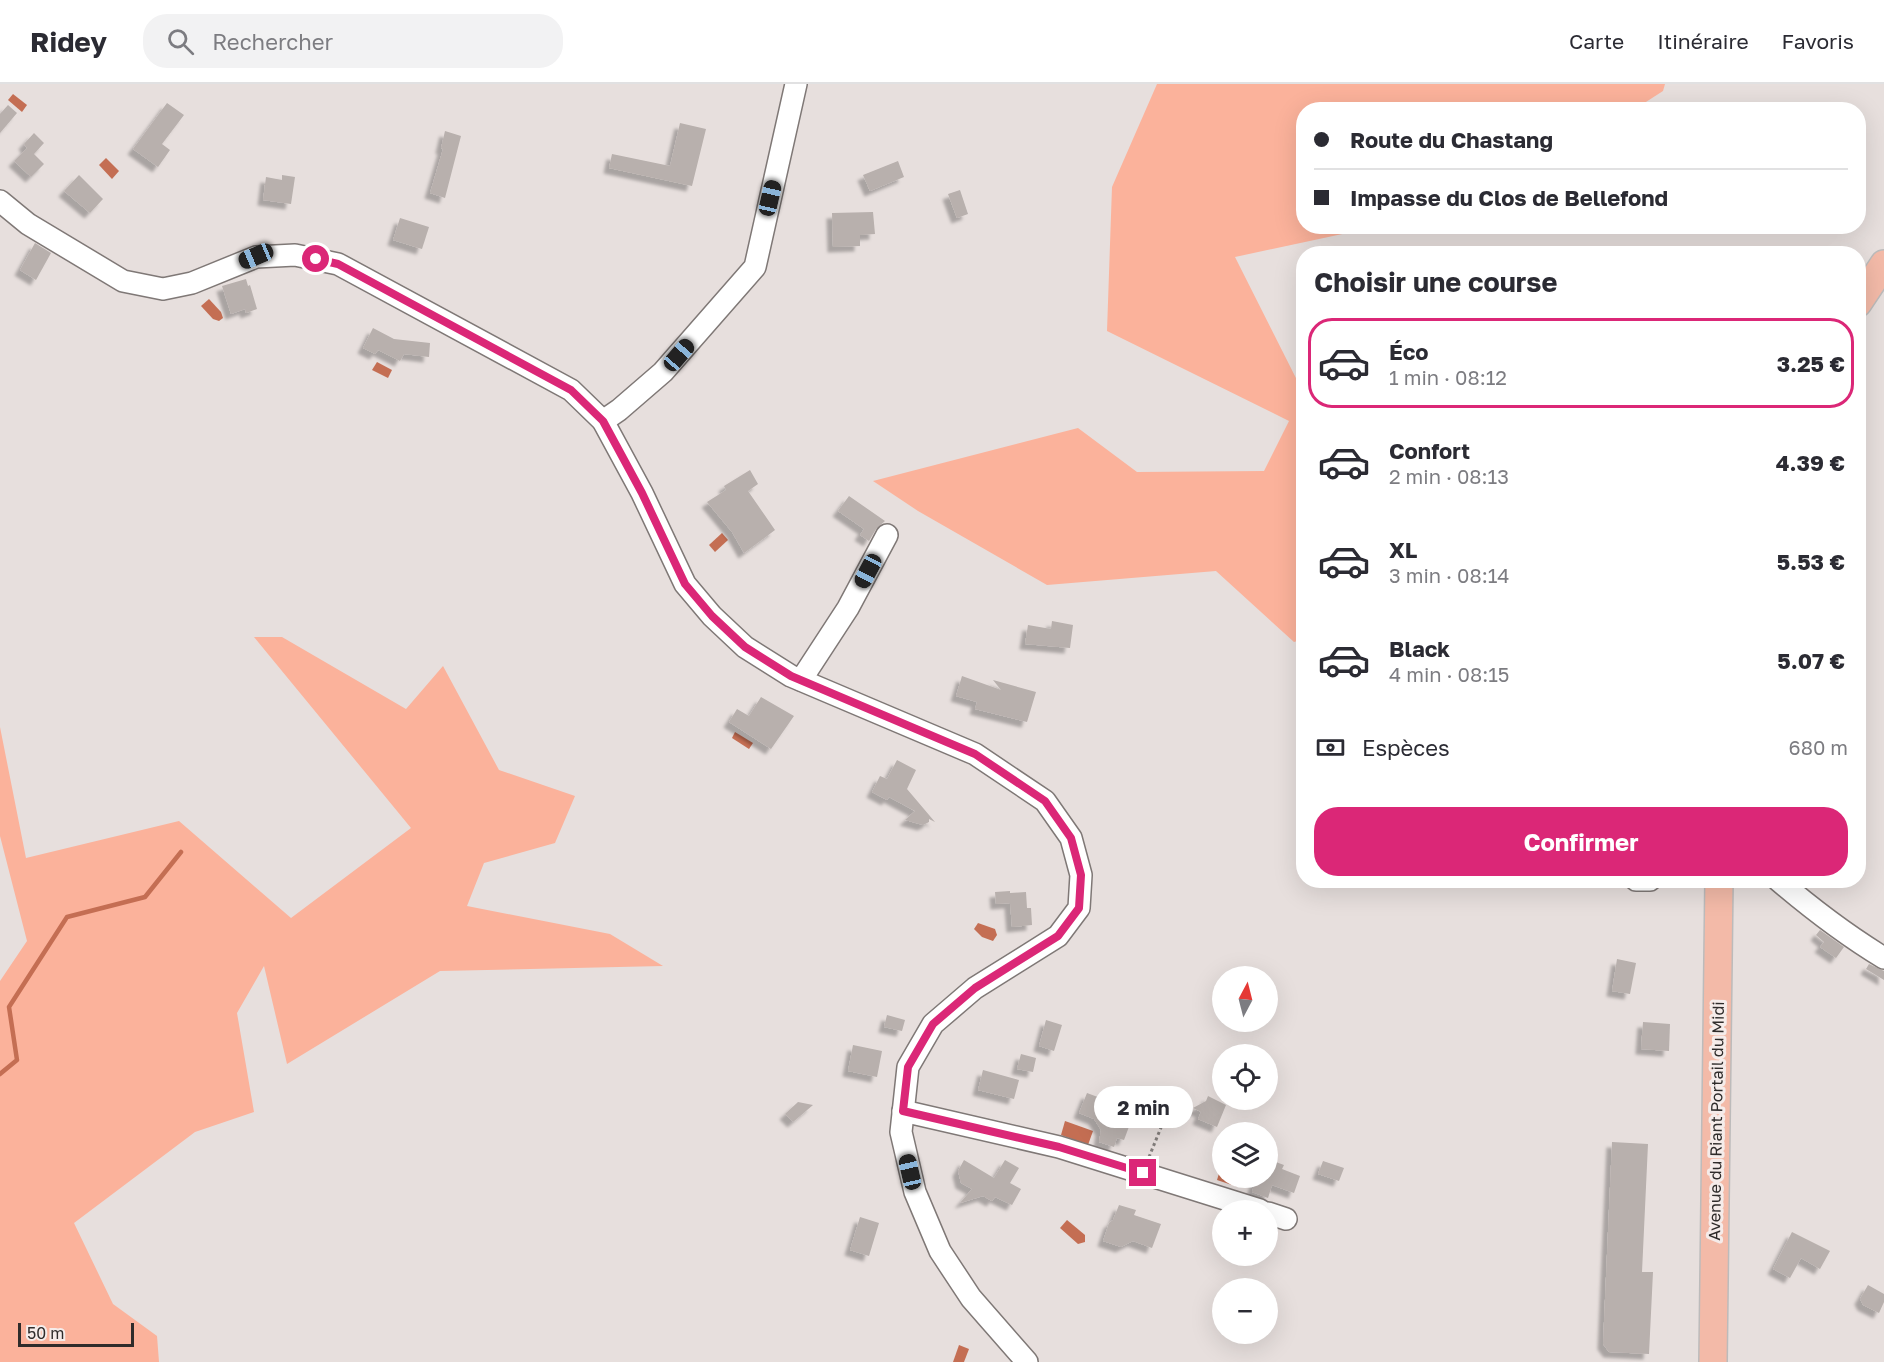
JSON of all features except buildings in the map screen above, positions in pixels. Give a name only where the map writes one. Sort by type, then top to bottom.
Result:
[{"type":"main road","points":[[1866,291],[1884,264]]},
{"type":"main road","name":"Avenue du Riant Portail du Midi","points":[[1713,1362],[1719,888]]},
{"type":"street","points":[[603,421],[620,410],[663,372],[755,267],[796,84]]},
{"type":"street","points":[[0,201],[28,224],[123,280],[163,289],[192,283],[256,256],[295,255],[338,264],[571,390],[603,421],[642,493],[685,584],[712,616],[745,647],[801,680],[975,754],[1045,801],[1071,838],[1081,875],[1079,908],[1058,936],[975,988],[933,1024],[908,1067],[901,1132],[915,1192],[940,1251],[971,1298],[1027,1362]]},
{"type":"street","points":[[801,680],[848,608],[887,535]]},
{"type":"street","points":[[1787,888],[1855,941],[1884,958]]},
{"type":"street","points":[[903,1111],[1059,1147],[1228,1200]]},
{"type":"path","points":[[1143,1173],[1171,1103]]},
{"type":"shaded area","points":[[1157,84],[1665,84],[1663,91],[1646,102],[1296,102],[1296,234],[1342,234],[1235,257],[1296,378],[1296,641],[1294,642],[1216,571],[1047,585],[918,511],[873,481],[1078,428],[1137,472],[1264,471],[1289,421],[1107,331],[1112,187]]},
{"type":"shaded area","points":[[13,94],[27,105],[22,112],[8,100]]},
{"type":"shaded area","points":[[106,158],[119,171],[112,179],[99,165]]},
{"type":"shaded area","points":[[209,299],[221,312],[223,318],[219,321],[213,319],[201,306]]},
{"type":"shaded area","points":[[377,362],[392,370],[388,378],[372,370]]},
{"type":"shaded area","points":[[722,533],[728,540],[715,552],[709,545]]},
{"type":"shaded area","points":[[254,637],[282,637],[406,709],[443,666],[499,770],[575,796],[555,843],[484,863],[467,906],[610,934],[663,966],[440,971],[287,1064],[264,966],[237,1013],[254,1112],[195,1132],[74,1223],[113,1304],[157,1336],[159,1362],[0,1362],[0,981],[27,941],[0,836],[0,727],[26,858],[179,821],[291,918],[411,828]]},
{"type":"shaded area","points":[[735,732],[753,743],[749,749],[732,738]]},
{"type":"shaded area","points":[[978,923],[995,929],[997,935],[993,941],[982,937],[974,929]]},
{"type":"shaded area","points":[[1065,1121],[1093,1131],[1088,1145],[1061,1135]]},
{"type":"shaded area","points":[[1067,1220],[1085,1235],[1085,1242],[1078,1244],[1060,1228]]},
{"type":"shaded area","points":[[959,1345],[969,1349],[964,1362],[953,1362]]},
{"type":"waterway","points":[[0,1074],[17,1060],[9,1007],[67,917],[145,897],[181,852]]},
{"type":"route","points":[[316,259],[338,264],[571,390],[603,421],[642,493],[685,584],[712,616],[745,647],[791,676],[975,754],[1045,801],[1071,838],[1081,875],[1079,908],[1058,936],[975,988],[933,1024],[908,1067],[903,1111],[1059,1147],[1143,1173]]}]
